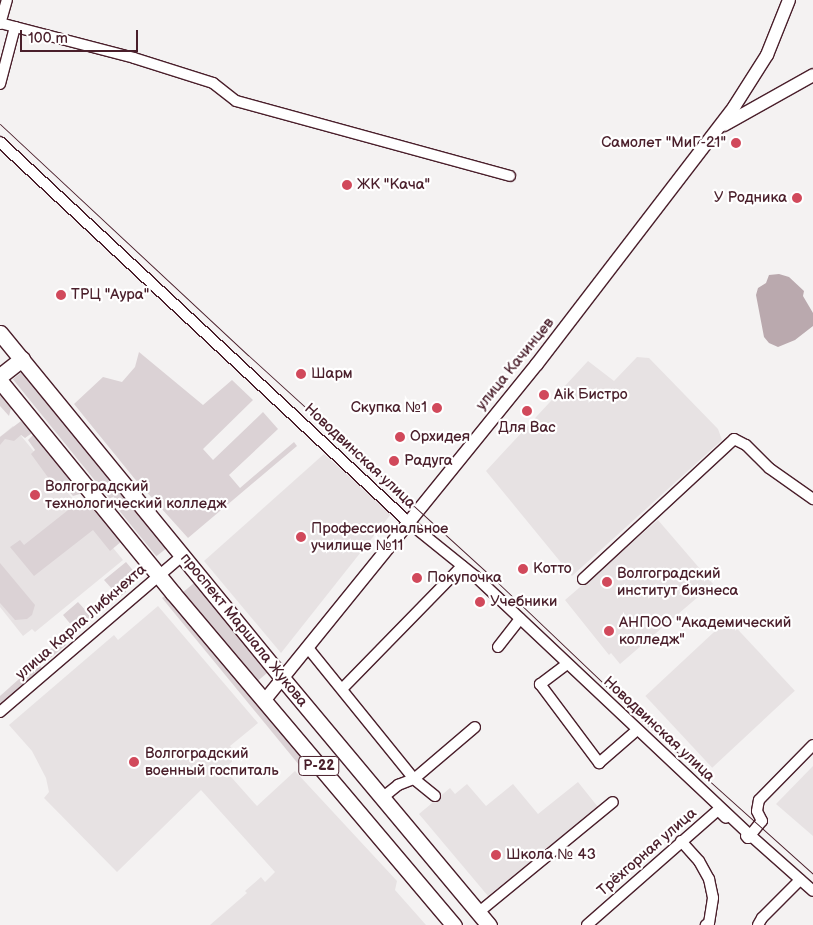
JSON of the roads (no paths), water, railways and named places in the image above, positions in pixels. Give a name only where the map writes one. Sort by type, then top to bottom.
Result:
[{"type":"highway","name":"проспект Маршала Жукова","points":[[0,333],[283,679],[489,925]]},
{"type":"highway","points":[[0,376],[22,359]]},
{"type":"highway","name":"проспект Маршала Жукова","points":[[0,381],[158,575],[454,925]]},
{"type":"main road","points":[[715,130],[734,107],[767,56],[789,0]]},
{"type":"main road","name":"улица Качинцев","points":[[264,701],[537,364],[715,130],[813,75]]},
{"type":"street","points":[[7,0],[0,24],[134,58],[213,83],[236,101],[510,176]]},
{"type":"street","points":[[0,84],[15,27]]},
{"type":"street","name":"Новодвинская улица","points":[[0,142],[408,522],[462,566],[750,836],[813,891]]},
{"type":"street","points":[[583,578],[734,439],[746,446],[770,468],[813,499]]},
{"type":"street","name":"улица Карла Либкнехта","points":[[0,712],[183,555]]},
{"type":"street","points":[[342,689],[462,566]]},
{"type":"street","points":[[498,647],[520,620]]},
{"type":"street","points":[[308,648],[414,779],[435,796]]},
{"type":"street","points":[[567,664],[540,684],[599,763],[637,730]]},
{"type":"street","points":[[382,798],[398,785],[414,779],[475,727]]},
{"type":"street","points":[[750,836],[762,821],[757,811],[759,800],[813,745]]},
{"type":"street","points":[[479,912],[613,802]]},
{"type":"street","name":"Трёхгорная улица","points":[[587,925],[718,810],[748,838],[750,836]]},
{"type":"street","points":[[681,841],[699,861],[709,878],[713,898],[709,922],[706,925]]},
{"type":"street","points":[[758,925],[762,918],[800,880]]},
{"type":"tram line","points":[[0,124],[248,355],[495,580],[647,725],[813,874]]},
{"type":"place","name":"Самолет \"МиГ-21\"","points":[[736,143]]},
{"type":"place","name":"ЖК \"Кача\"","points":[[347,185]]},
{"type":"place","name":"У Родника","points":[[797,198]]},
{"type":"place","name":"ТРЦ \"Аура\"","points":[[61,295]]},
{"type":"place","name":"Шарм","points":[[301,374]]},
{"type":"place","name":"Aik Бистро","points":[[544,395]]},
{"type":"place","name":"Скупка №1","points":[[437,408]]},
{"type":"place","name":"Для Вас","points":[[527,411]]},
{"type":"place","name":"Орхидея","points":[[400,437]]},
{"type":"place","name":"Радуга","points":[[394,461]]},
{"type":"place","name":"Волгоградский технологический колледж","points":[[35,495]]},
{"type":"place","name":"Профессиональное училище №11","points":[[301,537]]},
{"type":"place","name":"Котто","points":[[523,569]]},
{"type":"place","name":"Покупочка","points":[[417,578]]},
{"type":"place","name":"Волгоградский институт бизнеса","points":[[607,582]]},
{"type":"place","name":"Учебники","points":[[480,602]]},
{"type":"place","name":"АНПОО \"Академический колледж\"","points":[[609,631]]},
{"type":"place","name":"Волгоградский военный госпиталь","points":[[134,762]]},
{"type":"place","name":"Школа № 43","points":[[496,855]]}]
